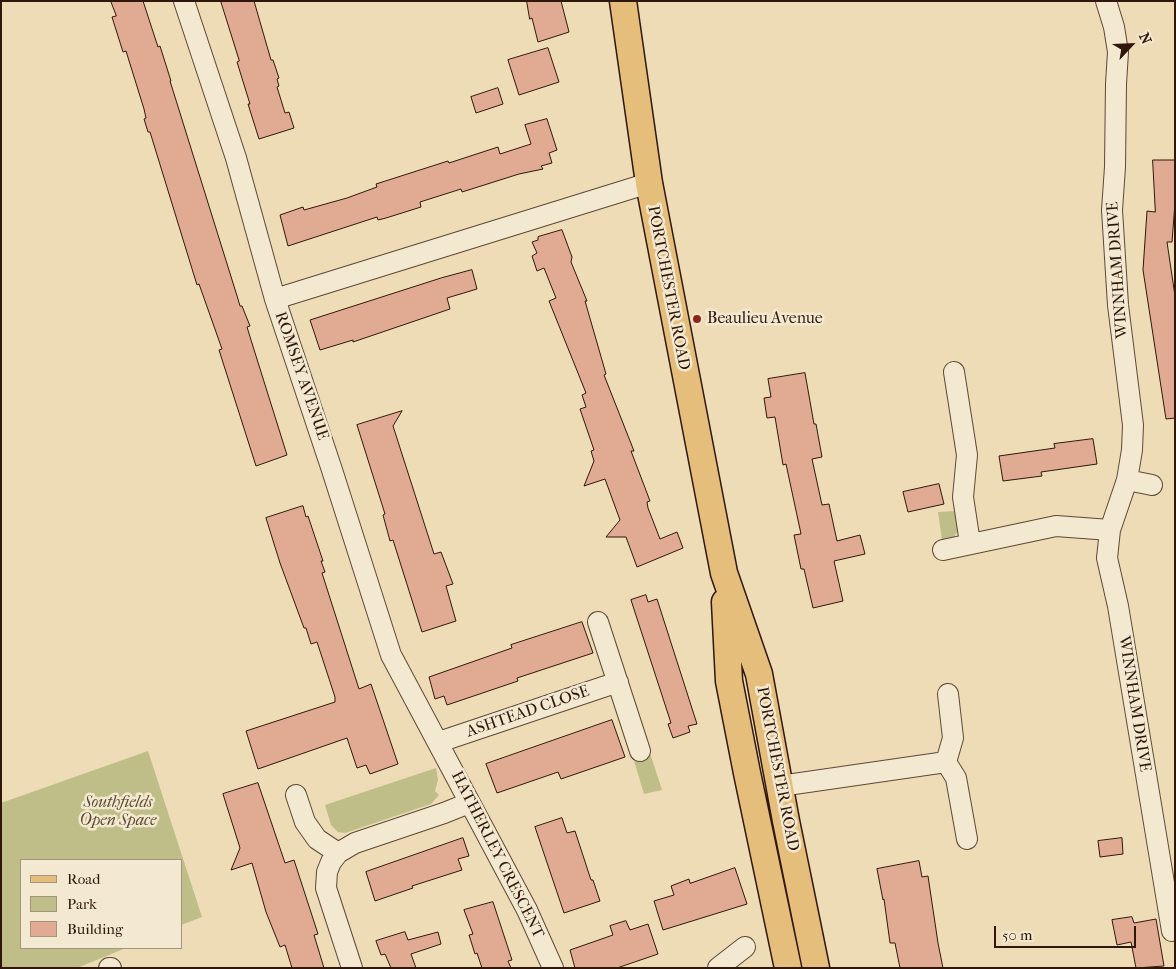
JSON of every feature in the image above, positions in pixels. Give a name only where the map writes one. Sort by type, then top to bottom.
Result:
[{"type":"main road","name":"PORTCHESTER ROAD","points":[[623,1],[649,183],[724,573],[759,674],[816,968]]},
{"type":"main road","name":"PORTCHESTER ROAD","points":[[724,573],[729,681],[788,968]]},
{"type":"street","name":"ROMSEY AVENUE","points":[[184,1],[236,158],[275,299],[391,656],[412,698],[438,742]]},
{"type":"street","name":"WINNHAM DRIVE","points":[[1106,1],[1114,27],[1118,52],[1112,210],[1118,305],[1133,425],[1132,450],[1127,480],[1110,530],[1107,558],[1118,606],[1174,940]]},
{"type":"street","points":[[275,299],[649,183]]},
{"type":"street","points":[[954,372],[967,455],[963,497],[970,543]]},
{"type":"street","points":[[1127,480],[1152,485]]},
{"type":"street","points":[[943,550],[1056,526],[1110,530]]},
{"type":"street","points":[[598,622],[640,751]]},
{"type":"street","name":"ASHTEAD CLOSE","points":[[438,742],[618,682]]},
{"type":"street","points":[[946,762],[954,738],[948,694]]},
{"type":"street","name":"HATHERLEY CRESCENT","points":[[438,742],[527,910],[554,968]]},
{"type":"street","points":[[780,786],[946,762]]},
{"type":"street","points":[[946,762],[956,778],[967,839]]},
{"type":"street","points":[[296,795],[305,822],[317,839],[338,853]]},
{"type":"street","points":[[352,968],[326,888],[327,872],[331,862],[338,853],[355,843],[469,803]]},
{"type":"street","points":[[718,968],[745,947]]},
{"type":"green space","points":[[954,511],[959,529],[954,537],[942,540],[938,512]]},
{"type":"green space","points":[[649,750],[662,790],[644,794],[632,754]]},
{"type":"green space","name":"Southfields Open Space","points":[[148,751],[202,917],[182,925],[182,859],[20,859],[20,949],[124,949],[77,968],[1,968],[1,803]]},
{"type":"green space","points":[[436,768],[438,780],[435,791],[439,795],[431,804],[345,833],[338,832],[331,825],[325,805]]},
{"type":"building","points":[[111,1],[143,1],[158,47],[160,46],[240,306],[242,306],[250,326],[247,327],[287,455],[256,466],[219,350],[222,349],[199,284],[197,285],[150,132],[148,132],[144,119],[146,118],[144,109],[126,51],[123,52],[112,17],[116,16]]},
{"type":"building","points":[[221,1],[254,1],[271,60],[273,60],[279,78],[277,79],[279,86],[277,87],[285,113],[289,112],[294,128],[259,139]]},
{"type":"building","points":[[527,1],[561,1],[569,32],[538,42],[532,18],[530,19]]},
{"type":"building","points":[[548,48],[559,82],[519,95],[508,60]]},
{"type":"building","points":[[498,88],[503,104],[476,113],[471,97]]},
{"type":"building","points":[[547,119],[557,150],[549,153],[552,163],[541,166],[543,169],[519,174],[462,192],[461,189],[420,202],[421,207],[378,220],[377,217],[288,246],[280,215],[303,207],[304,210],[347,198],[377,187],[376,184],[448,161],[449,163],[498,147],[500,154],[531,144],[525,125]]},
{"type":"building","points":[[1153,160],[1175,160],[1175,203],[1172,242],[1167,242],[1175,296],[1175,418],[1166,419],[1143,270],[1147,211],[1155,212]]},
{"type":"building","points":[[562,230],[572,257],[571,262],[587,301],[585,301],[606,374],[604,375],[634,451],[631,451],[650,501],[647,502],[648,508],[660,539],[677,532],[683,548],[637,567],[626,537],[606,537],[620,520],[605,479],[584,486],[594,461],[591,451],[594,450],[580,409],[586,407],[582,395],[586,393],[549,301],[556,298],[544,268],[537,271],[532,256],[537,253],[532,242],[538,240],[538,237]]},
{"type":"building","points":[[472,270],[477,289],[447,298],[450,309],[353,342],[353,340],[320,350],[310,320]]},
{"type":"building","points":[[805,373],[822,457],[812,459],[822,505],[829,504],[837,541],[860,535],[865,554],[834,561],[843,601],[813,608],[804,569],[801,569],[794,535],[801,534],[786,464],[783,465],[775,417],[767,418],[764,398],[771,397],[768,379]]},
{"type":"building","points":[[402,411],[393,426],[434,554],[441,552],[453,584],[446,586],[456,621],[422,632],[393,540],[390,541],[383,515],[385,514],[357,425]]},
{"type":"building","points":[[1093,439],[1097,464],[1041,472],[1042,476],[1003,481],[999,456],[1055,448],[1054,444]]},
{"type":"building","points":[[939,484],[944,504],[908,512],[903,492]]},
{"type":"building","points":[[303,506],[323,561],[321,561],[325,572],[322,573],[359,689],[371,684],[398,764],[370,774],[366,765],[357,768],[347,738],[258,769],[246,731],[335,702],[317,642],[311,644],[306,628],[304,628],[266,518]]},
{"type":"building","points":[[646,595],[648,602],[657,599],[697,724],[688,726],[690,732],[673,738],[668,724],[671,723],[631,600]]},
{"type":"building","points":[[582,622],[593,653],[517,678],[518,681],[447,705],[444,696],[435,699],[429,677],[512,648],[511,645]]},
{"type":"building","points":[[612,720],[625,757],[561,779],[558,772],[497,793],[486,764]]},
{"type":"building","points":[[258,783],[285,863],[294,860],[318,934],[314,935],[324,968],[292,968],[285,945],[280,947],[266,912],[252,863],[231,870],[240,848],[223,794]]},
{"type":"building","points":[[562,818],[567,833],[575,831],[600,901],[564,913],[535,827]]},
{"type":"building","points":[[463,838],[469,856],[458,859],[462,870],[412,886],[413,888],[375,901],[366,872]]},
{"type":"building","points":[[1122,838],[1123,854],[1100,857],[1098,841]]},
{"type":"building","points":[[919,861],[922,877],[928,876],[943,968],[900,968],[895,943],[890,943],[884,899],[877,869]]},
{"type":"building","points":[[735,868],[747,904],[663,930],[654,901],[674,895],[671,886],[689,879],[690,883]]},
{"type":"building","points":[[493,902],[512,960],[508,961],[511,968],[482,968],[469,935],[473,934],[464,910]]},
{"type":"building","points":[[1132,917],[1134,923],[1156,919],[1164,966],[1136,968],[1131,942],[1117,945],[1112,920]]},
{"type":"building","points":[[626,921],[630,930],[648,924],[658,954],[617,968],[575,968],[570,950],[613,935],[610,926]]},
{"type":"building","points":[[405,932],[408,940],[438,932],[441,944],[411,954],[416,968],[391,968],[385,954],[381,955],[376,941]]},
{"type":"place","name":"Beaulieu Avenue","points":[[697,319]]}]
